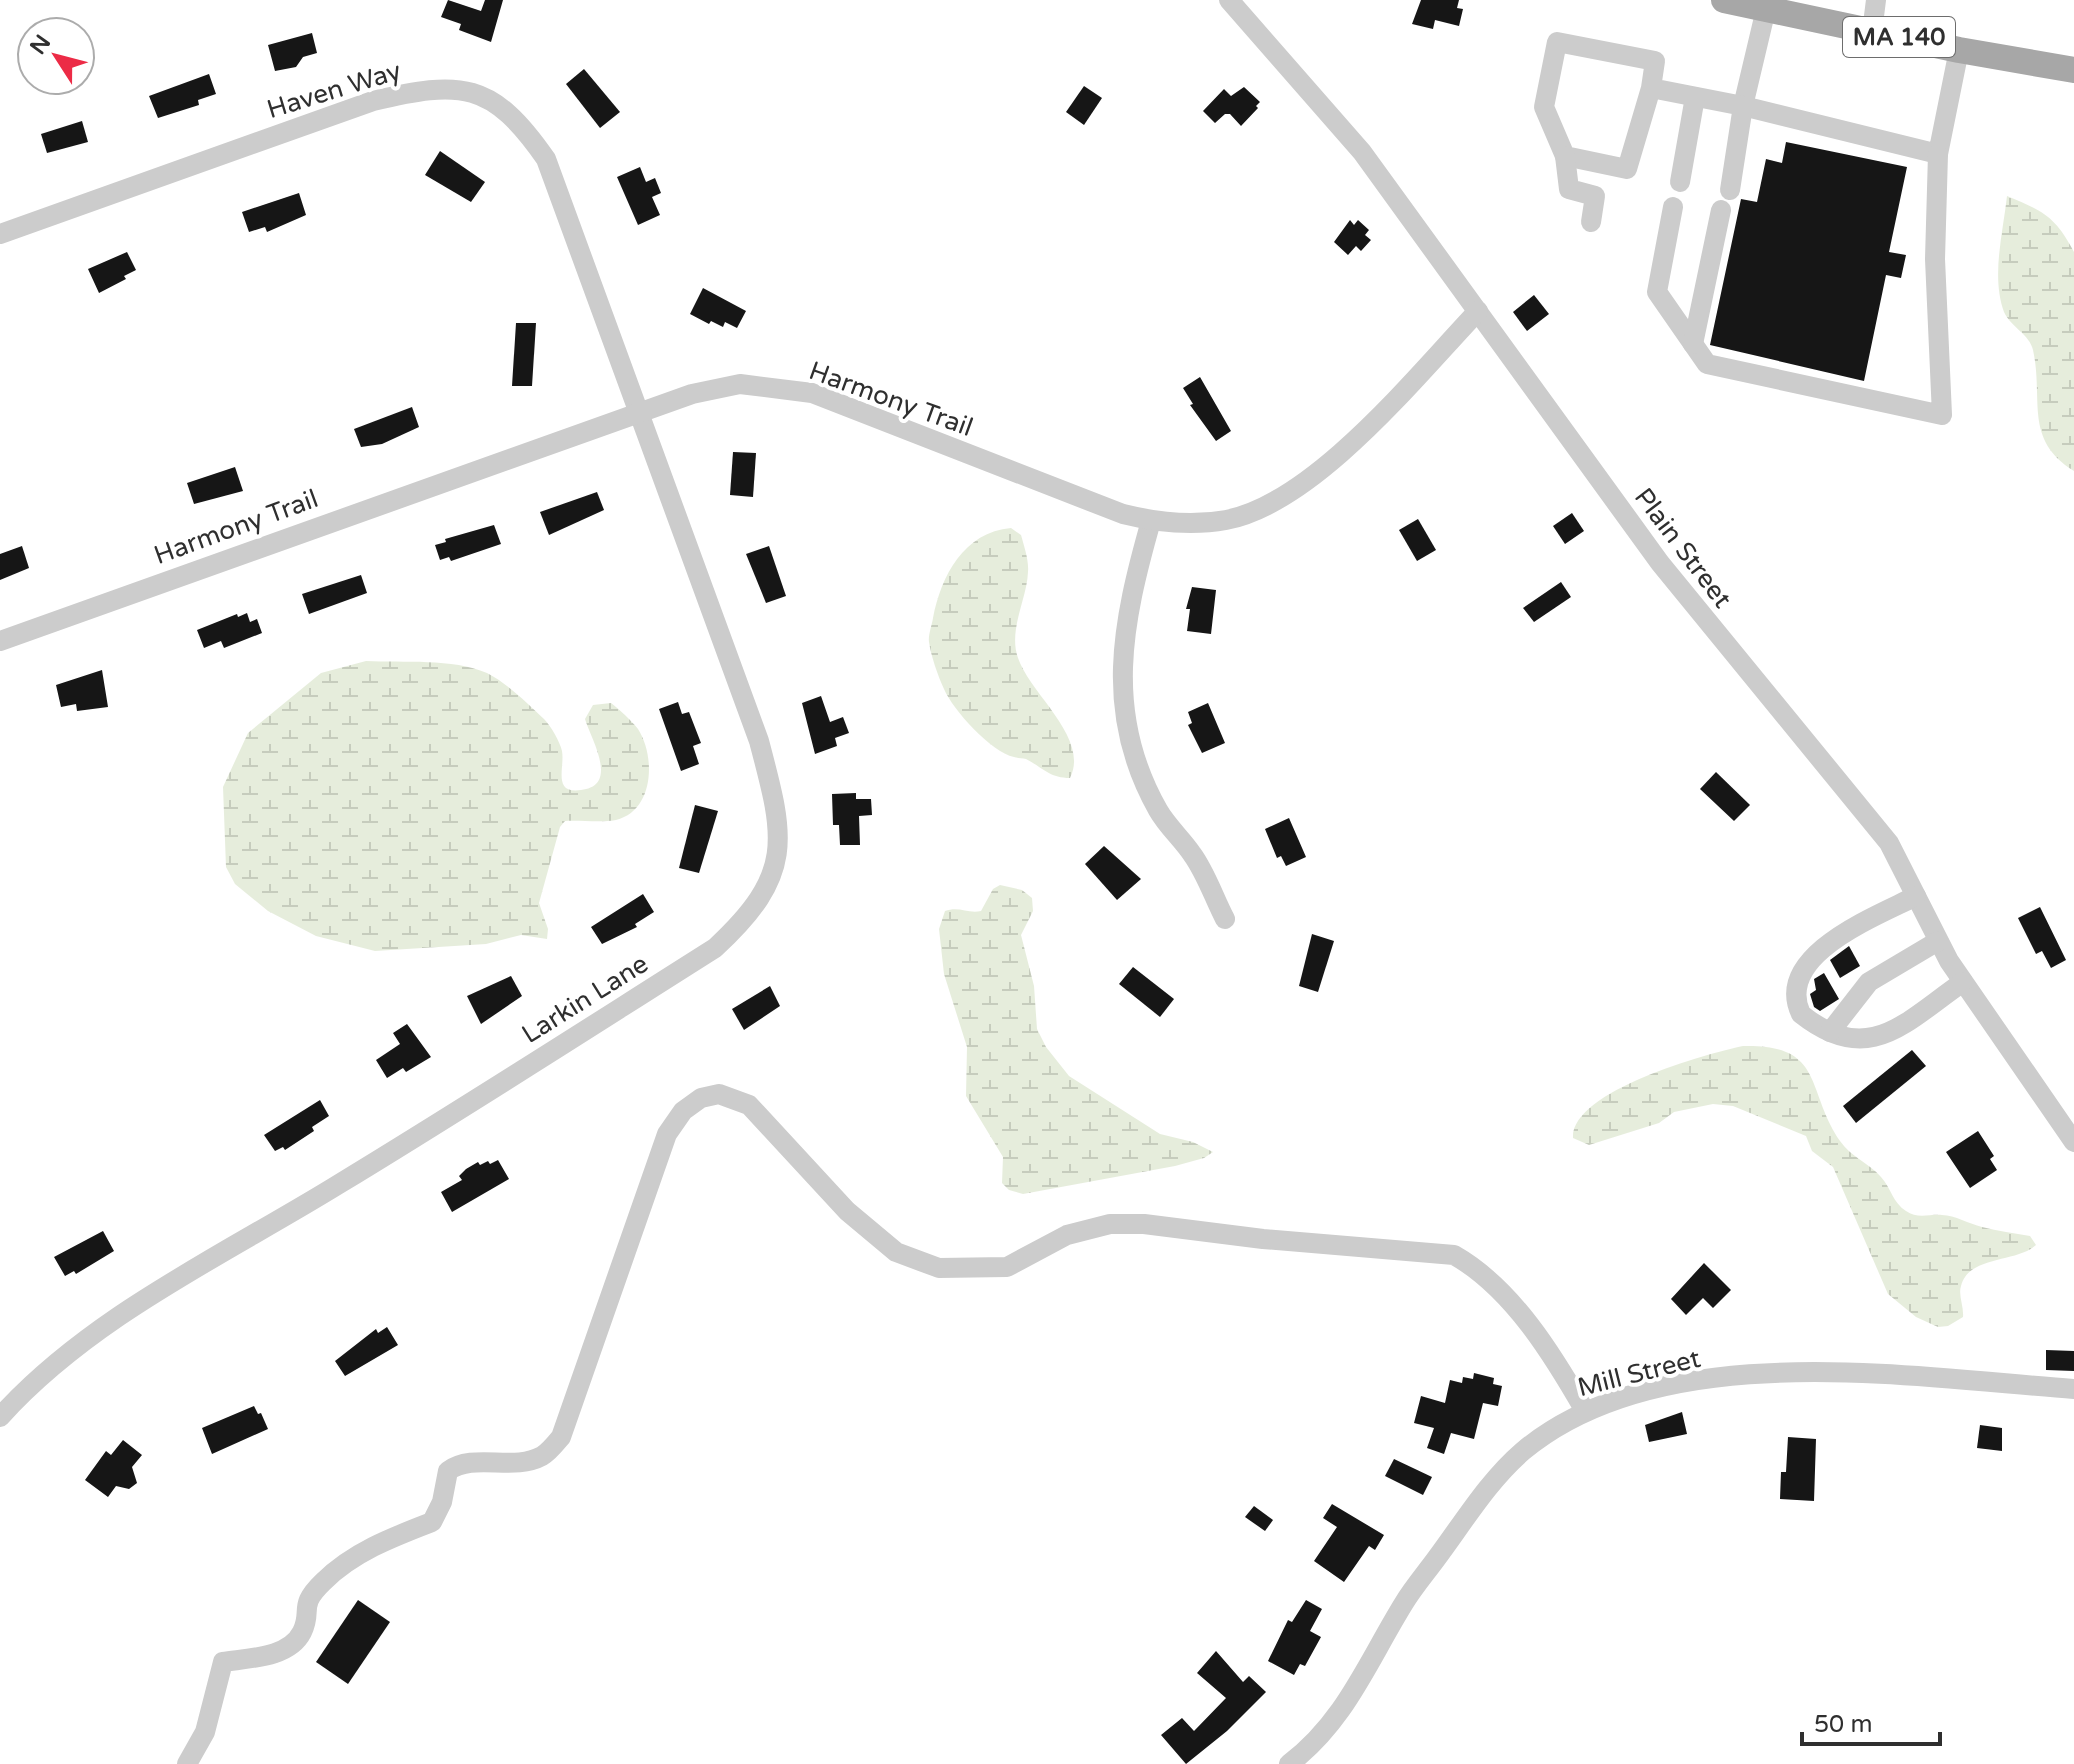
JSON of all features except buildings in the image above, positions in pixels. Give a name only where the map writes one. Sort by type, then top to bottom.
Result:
[{"type":"main road","name":"MA 140","points":[[1724,0],[1959,50],[2074,70]]},
{"type":"street","name":"Plain Street","points":[[1229,0],[1362,152],[1660,563],[1889,843],[1938,941],[1963,982],[2074,1142]]},
{"type":"street","points":[[1872,32],[1876,0]]},
{"type":"street","points":[[1730,190],[1743,106],[1766,9]]},
{"type":"street","points":[[1565,156],[1627,169],[1651,88],[1655,61],[1557,42],[1544,107],[1565,156],[1569,189],[1595,196],[1591,222]]},
{"type":"street","points":[[1673,207],[1657,292],[1707,364],[1942,415],[1935,259],[1938,154],[1959,50]]},
{"type":"street","name":"Haven Way","points":[[0,234],[373,101],[429,88],[465,89],[502,108],[526,131],[546,159],[637,413]]},
{"type":"street","points":[[1651,88],[1743,106],[1938,154]]},
{"type":"street","points":[[1680,182],[1695,97]]},
{"type":"street","points":[[1693,344],[1721,210]]},
{"type":"street","name":"Harmony Trail","points":[[0,641],[637,413],[692,394],[740,384],[812,393],[1078,498],[1151,521],[1226,520],[1286,496],[1374,420],[1478,311]]},
{"type":"street","name":"Larkin Lane","points":[[0,1417],[23,1391],[84,1343],[715,948],[758,905],[773,875],[779,846],[777,811],[759,741],[637,413]]},
{"type":"street","points":[[1151,521],[1132,590],[1121,666],[1122,712],[1137,769],[1160,813],[1195,856],[1225,919]]},
{"type":"street","points":[[1916,896],[1828,944],[1803,970],[1796,1005],[1801,1014],[1847,1039],[1880,1038],[1963,982]]},
{"type":"street","points":[[1830,1032],[1869,982],[1938,941]]},
{"type":"street","points":[[187,1764],[205,1732],[223,1662],[285,1650],[302,1631],[306,1601],[324,1581],[366,1549],[432,1522],[442,1502],[448,1471],[453,1467],[480,1462],[508,1464],[543,1456],[561,1437],[667,1134],[683,1111],[701,1098],[719,1094],[749,1105],[847,1211],[896,1252],[939,1268],[1007,1267],[1067,1235],[1110,1224],[1144,1224],[1263,1239],[1454,1255],[1471,1264],[1523,1318],[1564,1374],[1585,1411]]},
{"type":"street","name":"Mill Street","points":[[1289,1764],[1333,1723],[1405,1602],[1501,1473],[1524,1451],[1585,1411],[1701,1381],[1791,1372],[1875,1373],[2074,1389]]},
{"type":"green space","points":[[2007,196],[2047,216],[2061,230],[2074,252],[2074,471],[2058,459],[2042,432],[2033,350],[2007,317],[2000,298],[1999,254]]},
{"type":"green space","points":[[1011,528],[1021,535],[1028,567],[1015,637],[1018,658],[1024,672],[1066,732],[1074,763],[1070,778],[1046,772],[1026,759],[1005,754],[984,739],[949,698],[931,653],[930,633],[937,602],[957,559],[980,538]]},
{"type":"green space","points":[[366,661],[443,663],[473,668],[495,677],[549,726],[562,751],[563,784],[572,790],[593,787],[599,780],[600,760],[585,719],[593,705],[611,703],[638,729],[648,754],[649,768],[648,782],[638,806],[629,815],[616,820],[565,821],[560,827],[539,903],[548,929],[547,939],[521,935],[486,944],[375,951],[316,936],[268,911],[235,884],[226,867],[223,787],[248,733],[321,673]]},
{"type":"green space","points":[[1000,885],[1022,890],[1032,898],[1033,911],[1021,935],[1034,986],[1037,1029],[1046,1047],[1069,1076],[1160,1134],[1193,1142],[1213,1152],[1204,1158],[1175,1166],[1023,1194],[1009,1190],[1002,1183],[1003,1157],[966,1096],[967,1047],[944,974],[939,929],[945,911],[981,911],[993,889]]},
{"type":"green space","points":[[1743,1046],[1769,1047],[1800,1061],[1809,1073],[1840,1141],[1881,1177],[1906,1211],[1919,1216],[1947,1215],[1982,1227],[2030,1236],[2036,1245],[2017,1255],[1973,1269],[1961,1286],[1963,1317],[1948,1326],[1938,1327],[1916,1317],[1888,1294],[1833,1167],[1812,1151],[1806,1136],[1733,1106],[1713,1104],[1674,1112],[1659,1123],[1589,1145],[1573,1138],[1578,1121],[1616,1090],[1672,1066]]}]
